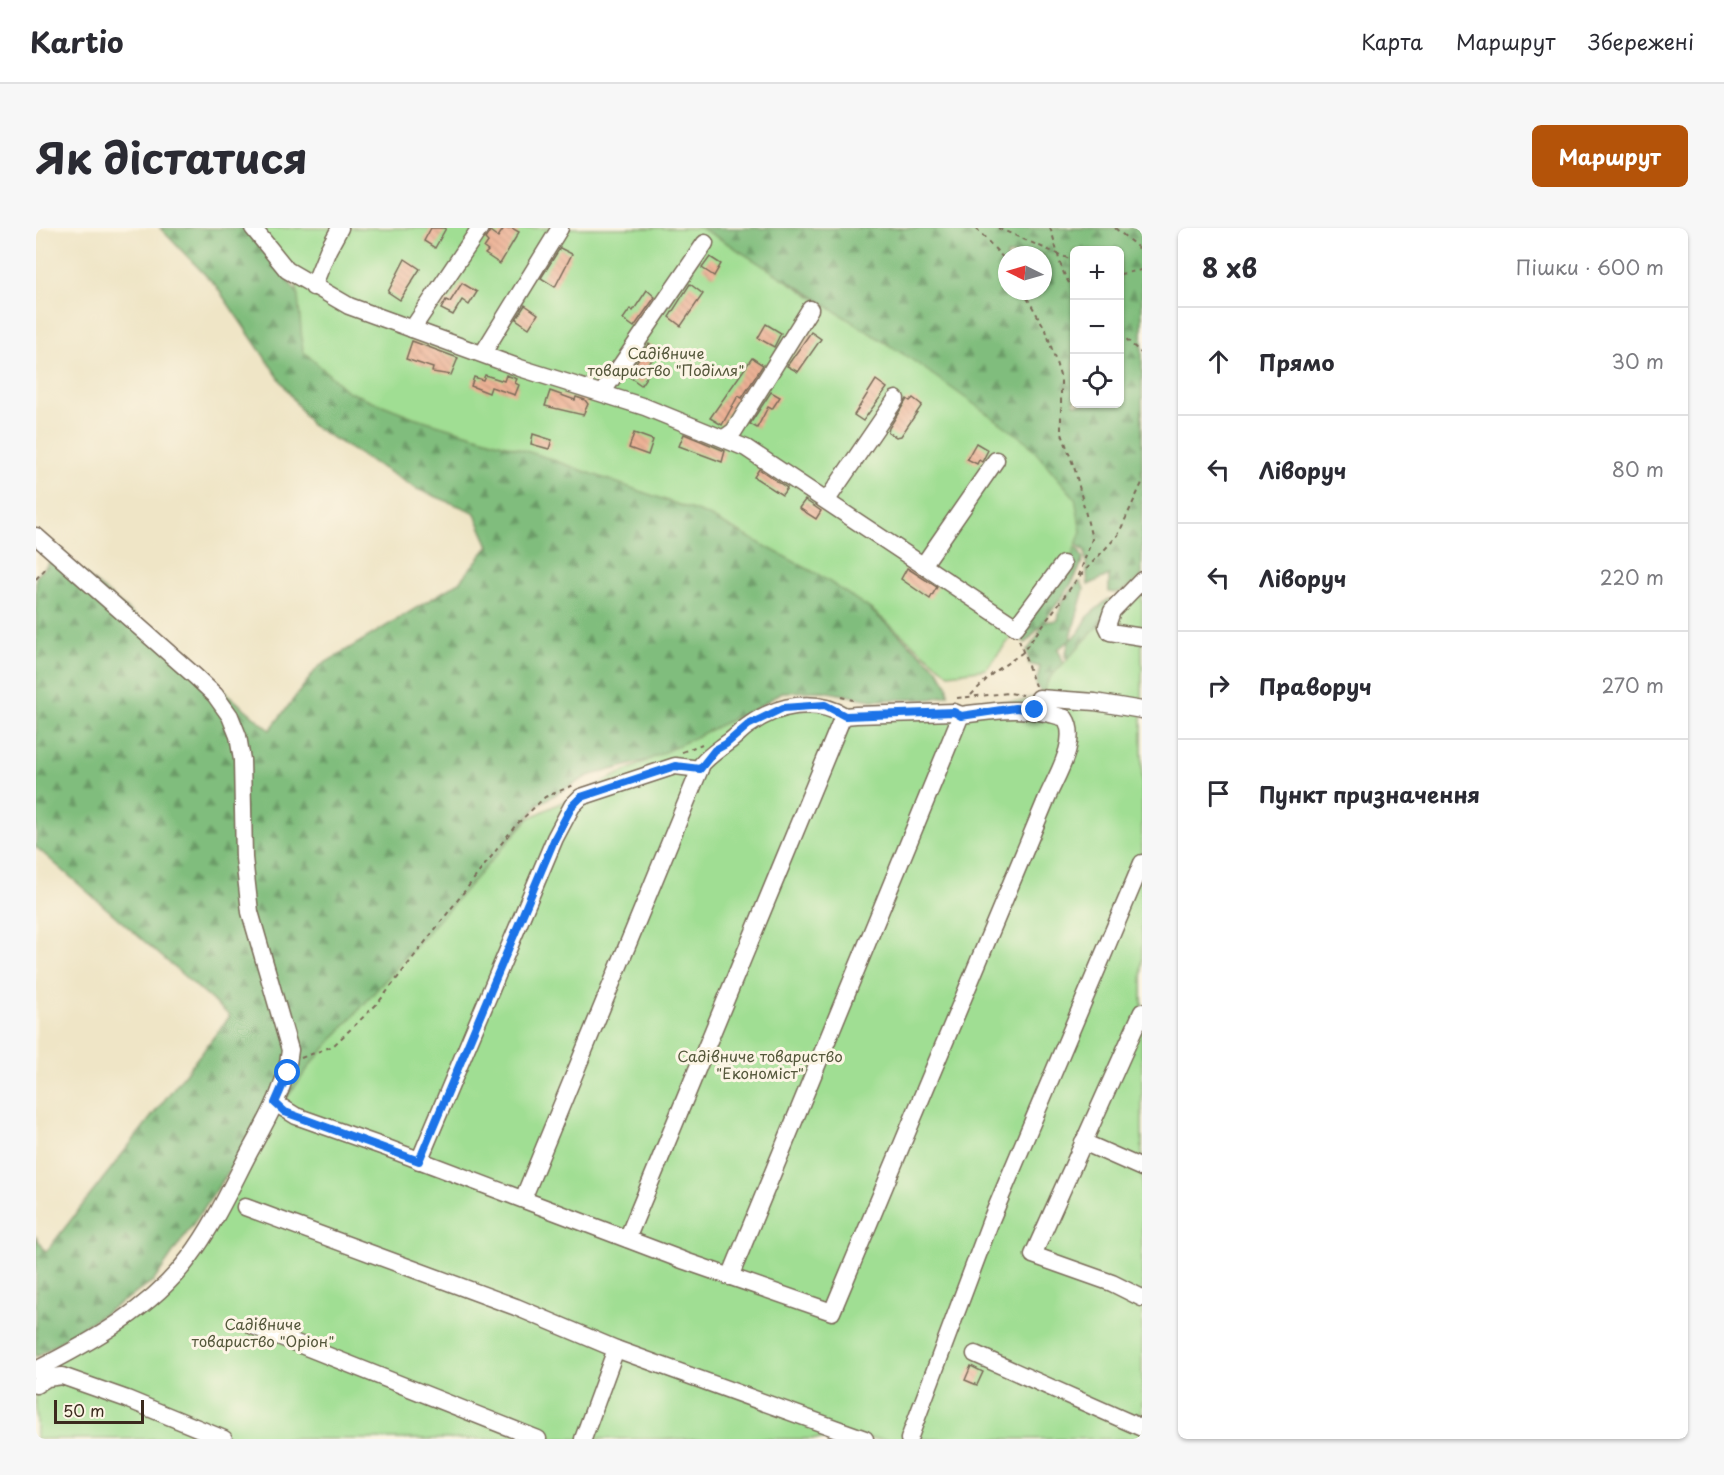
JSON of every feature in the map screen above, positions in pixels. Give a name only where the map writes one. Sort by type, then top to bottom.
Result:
[{"type":"street","points":[[253,228],[287,270],[349,306],[602,393],[746,448],[828,500],[1016,627],[1063,564]]},
{"type":"street","points":[[313,287],[340,228]]},
{"type":"street","points":[[412,329],[480,228]]},
{"type":"street","points":[[483,353],[560,228]]},
{"type":"street","points":[[602,393],[705,243]]},
{"type":"street","points":[[724,438],[734,431],[810,309]]},
{"type":"street","points":[[828,500],[896,399]]},
{"type":"street","points":[[924,564],[996,460]]},
{"type":"street","points":[[36,536],[196,677],[215,695],[230,716],[238,736],[242,760],[244,858],[250,912],[255,937],[284,1021],[290,1058],[288,1073],[275,1103],[214,1220],[188,1259],[133,1313],[36,1370]]},
{"type":"street","points":[[1142,580],[1112,610],[1107,626],[1110,632],[1116,634],[1142,637]]},
{"type":"street","points":[[1039,698],[1095,702],[1142,710]]},
{"type":"street","points":[[275,1103],[296,1116],[627,1239],[827,1312],[835,1310],[1046,800],[1070,736],[1070,725],[1065,718],[1035,710],[1015,708],[961,716],[954,712],[845,716],[825,705],[783,708],[748,725],[726,744],[715,750],[700,769],[523,1199]]},
{"type":"street","points":[[627,1239],[832,740],[845,716]]},
{"type":"street","points":[[730,1277],[961,716]]},
{"type":"street","points":[[419,1161],[555,838],[572,806],[581,797],[675,766],[700,769]]},
{"type":"street","points":[[909,1439],[991,1220],[1142,863]]},
{"type":"street","points":[[1142,1012],[1137,1037],[1083,1142],[1033,1255],[1112,1283],[1142,1298]]},
{"type":"street","points":[[1083,1142],[1142,1168]]},
{"type":"street","points":[[245,1207],[516,1307],[616,1349],[865,1439]]},
{"type":"street","points":[[253,1326],[538,1439]]},
{"type":"street","points":[[583,1439],[616,1349]]},
{"type":"street","points":[[975,1354],[1142,1428]]},
{"type":"street","points":[[36,1385],[47,1378],[62,1376],[127,1399],[224,1439]]},
{"type":"path","points":[[976,228],[998,252]]},
{"type":"path","points":[[998,228],[1070,259]]},
{"type":"path","points":[[1050,228],[1060,255],[1064,279],[1070,285]]},
{"type":"path","points":[[1115,228],[1142,251]]},
{"type":"path","points":[[1124,273],[1142,270]]},
{"type":"path","points":[[1028,300],[1046,330],[1061,379],[1060,431],[1075,470],[1092,539],[1078,578]]},
{"type":"path","points":[[1124,338],[1142,354]]},
{"type":"path","points":[[971,695],[982,682],[1022,653],[1078,578],[1118,535],[1142,483]]},
{"type":"path","points":[[36,579],[57,555]]},
{"type":"path","points":[[1016,627],[1022,653],[1039,698]]},
{"type":"path","points":[[948,700],[971,695],[1009,693],[1039,698]]},
{"type":"path","points":[[833,696],[862,702]]},
{"type":"path","points":[[676,754],[705,743]]},
{"type":"path","points":[[290,1058],[305,1058],[333,1046],[356,1025],[378,1003],[515,826],[545,797],[581,782]]},
{"type":"green space","points":[[160,228],[245,228],[297,292],[312,347],[626,473],[835,579],[937,668],[948,686],[948,695],[931,699],[871,700],[824,691],[782,692],[717,733],[660,757],[588,776],[540,803],[439,929],[266,1118],[153,1282],[36,1357],[36,1237],[46,1252],[230,1016],[36,847],[36,577],[59,552],[270,730],[318,667],[458,583],[489,546],[474,512],[417,489],[311,425],[216,286]]},
{"type":"green space","name":"Садівниче товариство \"Поділля\"","points":[[249,228],[701,228],[908,357],[1027,442],[1075,498],[1081,531],[1069,565],[986,669],[949,674],[872,610],[819,575],[707,515],[539,455],[413,417],[347,391],[303,351],[297,286]]},
{"type":"green space","points":[[685,228],[1139,228],[1142,230],[1142,576],[1127,588],[1114,593],[1109,592],[1109,575],[1088,585],[1085,552],[1064,532],[1043,490],[1042,458],[997,437],[910,363],[804,290],[721,243]]},
{"type":"green space","points":[[1075,545],[1083,558],[1080,567],[1066,592],[1043,622],[1058,620],[1061,604],[1078,582],[1081,582],[1084,589],[1070,640],[1078,634],[1089,615],[1109,599],[1113,601],[1075,663],[1065,657],[1069,641],[1058,649],[1077,696],[1040,691],[1036,684],[1040,667],[1029,664],[1027,651],[1038,636],[1043,623],[1026,643],[1018,638],[1005,637]]},
{"type":"green space","name":"Садівниче товариство \"Економіст\"","points":[[1142,579],[1142,1439],[36,1439],[36,1369],[154,1297],[201,1238],[258,1138],[311,1064],[529,818],[749,711],[1022,701],[1041,696],[1049,679]]},
{"type":"building","points":[[431,228],[446,228],[435,248],[424,241]]},
{"type":"building","points":[[504,228],[512,228],[519,232],[500,264],[485,254],[488,251],[484,248],[488,242],[485,239],[490,231],[498,237]]},
{"type":"building","points":[[560,248],[572,254],[555,287],[541,278]]},
{"type":"building","points":[[710,257],[721,264],[714,276],[702,268]]},
{"type":"building","points":[[405,259],[420,269],[400,300],[388,292]]},
{"type":"building","points":[[462,283],[477,292],[469,305],[462,300],[453,315],[441,309],[446,300],[450,302]]},
{"type":"building","points":[[690,284],[703,294],[681,326],[669,317]]},
{"type":"building","points":[[647,290],[655,297],[634,327],[623,319],[630,309],[633,311]]},
{"type":"building","points":[[525,305],[538,314],[529,328],[516,319]]},
{"type":"building","points":[[766,324],[781,333],[774,347],[758,338]]},
{"type":"building","points":[[811,332],[821,339],[798,372],[787,366]]},
{"type":"building","points":[[412,341],[458,358],[451,375],[432,372],[433,368],[406,359]]},
{"type":"building","points":[[649,344],[658,351],[645,370],[649,373],[641,385],[627,375]]},
{"type":"building","points":[[752,358],[763,365],[742,398],[738,396],[722,425],[710,418]]},
{"type":"building","points":[[485,375],[504,381],[506,375],[517,379],[515,383],[519,385],[515,395],[491,387],[489,393],[471,386],[474,377],[483,380]]},
{"type":"building","points":[[876,380],[887,388],[863,421],[854,415]]},
{"type":"building","points":[[550,391],[575,400],[576,397],[585,400],[588,404],[583,415],[545,406]]},
{"type":"building","points":[[771,392],[780,397],[772,409],[768,407],[757,428],[750,424]]},
{"type":"building","points":[[913,398],[922,405],[901,436],[896,437],[888,432],[889,428],[907,399],[910,401]]},
{"type":"building","points":[[634,433],[653,440],[648,455],[629,448]]},
{"type":"building","points":[[533,434],[552,440],[549,449],[531,444]]},
{"type":"building","points":[[684,434],[725,451],[722,462],[679,446]]},
{"type":"building","points":[[976,443],[988,450],[982,462],[979,460],[977,464],[967,459]]},
{"type":"building","points":[[759,469],[787,488],[782,495],[754,477]]},
{"type":"building","points":[[805,500],[821,511],[816,519],[799,508]]},
{"type":"building","points":[[907,568],[937,587],[930,599],[901,579]]},
{"type":"building","points":[[971,1366],[983,1372],[977,1385],[965,1380]]},
{"type":"route","points":[[288,1073],[275,1103],[285,1112],[419,1161],[555,838],[572,806],[581,797],[626,780],[675,766],[700,769],[715,750],[726,744],[748,725],[783,708],[825,705],[845,716],[930,712],[954,712],[961,716],[1015,708],[1035,710]]},
{"type":"park label","name":"Садівниче товариство \"Оріон\"","points":[[263,1332]]}]
